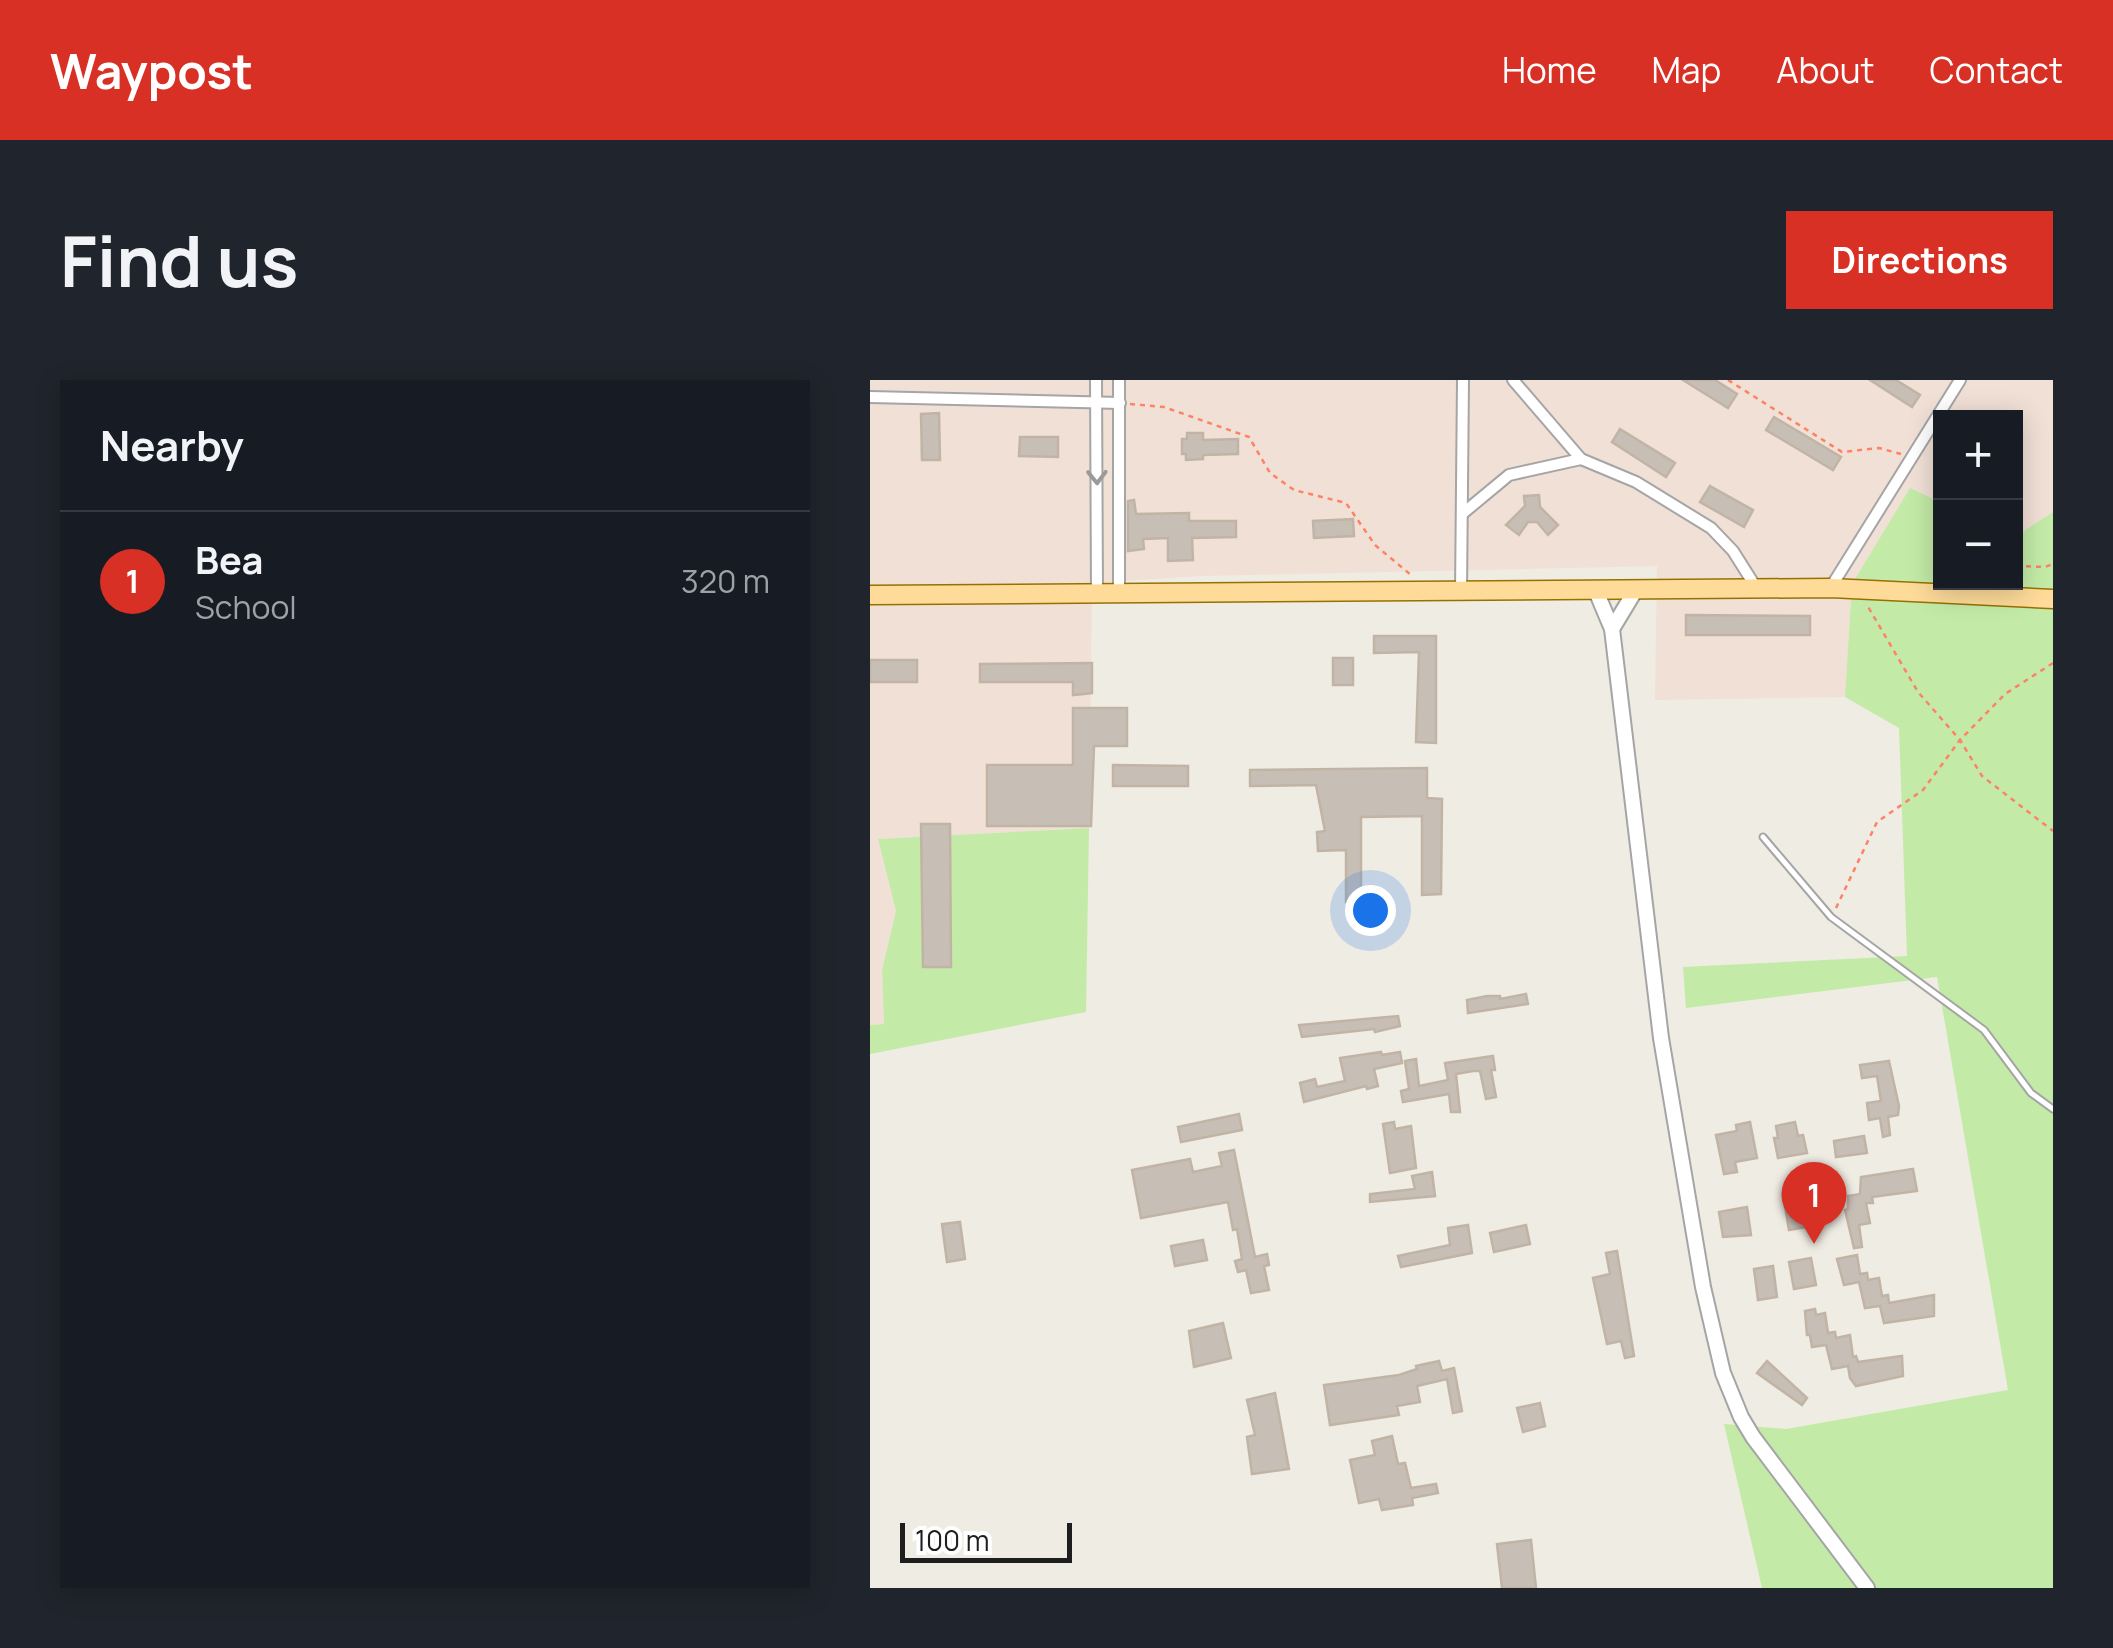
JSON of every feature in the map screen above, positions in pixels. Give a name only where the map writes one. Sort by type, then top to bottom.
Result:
[{"type":"main road","points":[[870,595],[1831,588],[2053,599]]},
{"type":"street","points":[[1462,593],[1463,380]]},
{"type":"street","points":[[1513,380],[1582,459],[1636,482],[1711,528],[1734,552],[1757,589]]},
{"type":"street","points":[[1831,588],[1960,380]]},
{"type":"street","points":[[1097,593],[1096,382],[1120,381],[1119,592]]},
{"type":"street","points":[[870,398],[1120,403]]},
{"type":"street","points":[[1462,514],[1510,475],[1582,459]]},
{"type":"street","points":[[1097,516],[1119,516]]},
{"type":"street","points":[[1612,629],[1636,590]]},
{"type":"street","points":[[1596,591],[1612,629],[1661,1038],[1703,1287],[1723,1373],[1754,1437],[1867,1588]]},
{"type":"lane","points":[[1763,837],[1832,917],[1984,1030],[2032,1093],[2053,1109]]},
{"type":"path","points":[[1728,380],[1842,452],[1879,448],[1912,458]]},
{"type":"path","points":[[1120,403],[1164,407],[1248,437],[1270,473],[1294,490],[1346,502],[1375,544],[1432,592]]},
{"type":"path","points":[[2023,566],[2046,568],[2053,564]]},
{"type":"path","points":[[1858,591],[1918,692],[1960,740],[1982,776],[2053,831]]},
{"type":"path","points":[[1832,917],[1877,822],[1923,790],[1960,740],[2005,694],[2053,663]]},
{"type":"shaded area","points":[[870,380],[2053,380],[2053,512],[2023,531],[2023,410],[1933,410],[1933,499],[1910,489],[1852,584],[1845,697],[1655,700],[1657,566],[1202,576],[1092,583],[1089,828],[878,839],[896,911],[882,970],[884,1024],[870,1025]]},
{"type":"green space","points":[[1910,488],[1933,499],[1933,590],[2023,590],[2023,531],[2053,512],[2053,1588],[1762,1588],[1724,1424],[1786,1429],[2008,1390],[1937,977],[1686,1008],[1683,967],[1907,956],[1899,728],[1845,697],[1852,584]]},
{"type":"green space","points":[[1089,828],[1086,1012],[870,1054],[870,1025],[884,1024],[882,970],[896,911],[878,839]]},
{"type":"building","points":[[1683,380],[1715,380],[1737,394],[1728,408]]},
{"type":"building","points":[[1870,380],[1896,380],[1920,395],[1912,407]]},
{"type":"building","points":[[939,413],[940,460],[922,460],[921,414]]},
{"type":"building","points":[[1774,417],[1841,457],[1833,470],[1766,430]]},
{"type":"building","points":[[1620,429],[1675,463],[1666,477],[1612,442]]},
{"type":"building","points":[[1187,433],[1203,433],[1203,440],[1238,439],[1238,454],[1203,455],[1203,459],[1186,460],[1182,439],[1187,439]]},
{"type":"building","points":[[1020,437],[1058,437],[1058,457],[1019,456]]},
{"type":"building","points":[[1710,486],[1753,510],[1744,527],[1700,502]]},
{"type":"building","points":[[1539,495],[1540,507],[1558,525],[1548,535],[1537,522],[1528,522],[1519,535],[1506,525],[1525,506],[1524,496]]},
{"type":"building","points":[[1134,500],[1136,514],[1189,513],[1189,521],[1236,521],[1236,537],[1192,538],[1193,560],[1168,561],[1168,538],[1143,539],[1144,549],[1128,551],[1128,501]]},
{"type":"building","points":[[1353,519],[1354,536],[1314,538],[1313,521]]},
{"type":"building","points":[[1686,615],[1810,616],[1810,635],[1686,635]]},
{"type":"building","points":[[1374,636],[1436,636],[1436,743],[1416,742],[1419,652],[1374,653]]},
{"type":"building","points":[[1333,658],[1353,658],[1353,685],[1333,685]]},
{"type":"building","points":[[870,660],[917,660],[917,682],[870,682]]},
{"type":"building","points":[[1092,663],[1092,693],[1073,695],[1073,682],[980,682],[980,664]]},
{"type":"building","points":[[1073,708],[1127,708],[1127,746],[1094,746],[1091,826],[987,826],[987,765],[1073,765]]},
{"type":"building","points":[[1113,765],[1188,766],[1188,786],[1113,786]]},
{"type":"building","points":[[1427,768],[1427,798],[1442,799],[1441,894],[1422,895],[1422,816],[1361,817],[1361,901],[1346,902],[1346,850],[1318,851],[1317,832],[1325,831],[1316,785],[1250,786],[1250,770]]},
{"type":"building","points":[[921,824],[950,824],[951,967],[923,967]]},
{"type":"building","points":[[1526,994],[1528,1004],[1468,1013],[1467,1000]]},
{"type":"building","points":[[1398,1016],[1400,1026],[1375,1032],[1374,1029],[1302,1037],[1299,1025]]},
{"type":"building","points":[[1400,1052],[1402,1063],[1374,1069],[1378,1086],[1304,1102],[1300,1083],[1315,1079],[1317,1087],[1345,1081],[1340,1058]]},
{"type":"building","points":[[1493,1056],[1495,1070],[1491,1070],[1496,1097],[1486,1099],[1480,1071],[1473,1071],[1456,1074],[1460,1112],[1451,1112],[1449,1094],[1403,1102],[1401,1091],[1409,1089],[1405,1061],[1416,1059],[1419,1086],[1448,1080],[1445,1063]]},
{"type":"building","points":[[1889,1061],[1899,1106],[1898,1115],[1888,1117],[1890,1135],[1883,1137],[1880,1118],[1869,1120],[1867,1103],[1881,1101],[1877,1076],[1862,1078],[1860,1065]]},
{"type":"building","points":[[1239,1114],[1242,1130],[1181,1142],[1178,1127]]},
{"type":"building","points":[[1394,1122],[1395,1129],[1411,1126],[1416,1168],[1390,1173],[1383,1124]]},
{"type":"building","points":[[1750,1122],[1757,1158],[1735,1162],[1737,1172],[1724,1174],[1716,1135],[1737,1131],[1736,1125]]},
{"type":"building","points":[[1795,1122],[1807,1153],[1778,1158],[1776,1126]]},
{"type":"building","points":[[1864,1136],[1867,1153],[1836,1157],[1834,1141]]},
{"type":"building","points":[[1234,1150],[1255,1257],[1267,1254],[1269,1265],[1264,1266],[1269,1290],[1251,1293],[1246,1270],[1238,1272],[1235,1261],[1242,1259],[1228,1202],[1141,1218],[1132,1170],[1190,1159],[1193,1172],[1222,1166],[1219,1153]]},
{"type":"building","points":[[1913,1169],[1917,1191],[1872,1197],[1873,1203],[1866,1203],[1870,1223],[1859,1225],[1862,1247],[1854,1248],[1845,1210],[1848,1196],[1860,1194],[1861,1177]]},
{"type":"building","points":[[1432,1172],[1435,1196],[1370,1202],[1370,1194],[1415,1189],[1412,1176]]},
{"type":"building","points":[[1808,1202],[1812,1226],[1789,1230],[1785,1206]]},
{"type":"building","points":[[1747,1207],[1751,1235],[1723,1237],[1719,1212]]},
{"type":"building","points":[[960,1222],[965,1259],[947,1262],[942,1224]]},
{"type":"building","points":[[1468,1225],[1472,1253],[1401,1267],[1398,1256],[1450,1245],[1448,1228]]},
{"type":"building","points":[[1526,1225],[1530,1244],[1494,1252],[1490,1233]]},
{"type":"building","points":[[1203,1240],[1207,1260],[1175,1266],[1171,1246]]},
{"type":"building","points":[[1617,1251],[1634,1356],[1625,1358],[1621,1341],[1607,1344],[1593,1278],[1610,1274],[1606,1253]]},
{"type":"building","points":[[1857,1255],[1860,1274],[1867,1273],[1868,1280],[1879,1278],[1882,1296],[1888,1295],[1889,1303],[1934,1295],[1934,1316],[1884,1323],[1880,1306],[1865,1308],[1859,1282],[1844,1285],[1837,1259]]},
{"type":"building","points":[[1811,1258],[1816,1285],[1794,1289],[1789,1262]]},
{"type":"building","points":[[1773,1266],[1777,1297],[1758,1300],[1754,1269]]},
{"type":"building","points":[[1815,1309],[1816,1315],[1825,1313],[1828,1333],[1835,1332],[1836,1338],[1850,1335],[1853,1357],[1858,1362],[1902,1356],[1903,1376],[1856,1386],[1848,1366],[1832,1369],[1826,1345],[1812,1347],[1807,1335],[1805,1311]]},
{"type":"building","points":[[1223,1323],[1231,1358],[1194,1367],[1189,1331]]},
{"type":"building","points":[[1439,1361],[1442,1371],[1454,1368],[1462,1411],[1453,1413],[1447,1379],[1417,1386],[1420,1402],[1397,1406],[1399,1415],[1330,1425],[1324,1385],[1399,1375]]},
{"type":"building","points":[[1767,1361],[1807,1398],[1802,1405],[1757,1373]]},
{"type":"building","points":[[1275,1393],[1289,1469],[1252,1474],[1247,1437],[1255,1435],[1247,1400]]},
{"type":"building","points":[[1540,1403],[1545,1426],[1523,1432],[1517,1408]]},
{"type":"building","points":[[1392,1436],[1398,1464],[1405,1463],[1411,1488],[1436,1484],[1438,1493],[1412,1498],[1413,1505],[1382,1510],[1379,1499],[1359,1503],[1350,1460],[1375,1455],[1372,1441]]},
{"type":"building","points":[[1531,1540],[1536,1588],[1502,1588],[1497,1544]]},
{"type":"place","name":"Bea","points":[[1814,1244]]}]
